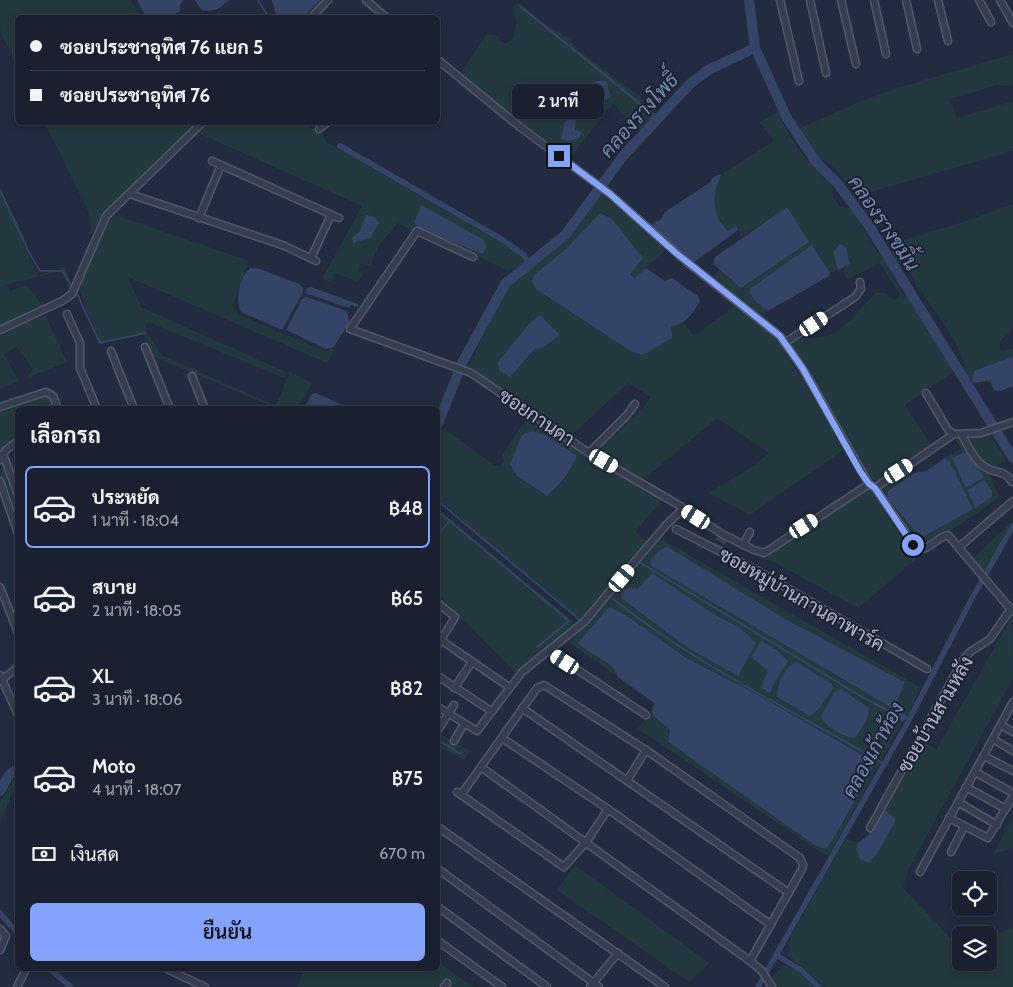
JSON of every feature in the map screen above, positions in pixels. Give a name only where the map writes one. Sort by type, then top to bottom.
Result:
[{"type":"street","points":[[314,15],[328,0]]},
{"type":"street","points":[[366,0],[384,15]]},
{"type":"street","points":[[780,0],[799,82]]},
{"type":"street","points":[[810,0],[826,73]]},
{"type":"street","points":[[841,0],[856,64]]},
{"type":"street","points":[[874,0],[886,54]]},
{"type":"street","points":[[906,0],[917,49]]},
{"type":"street","points":[[938,0],[948,41]]},
{"type":"street","points":[[979,0],[991,22]]},
{"type":"street","points":[[1000,0],[1013,23]]},
{"type":"street","points":[[440,62],[520,127],[610,194],[654,235],[762,319],[786,342],[872,486],[917,549],[922,550],[941,537],[948,535],[1012,611]]},
{"type":"street","points":[[0,330],[62,301],[72,294],[100,224],[112,209],[201,125]]},
{"type":"street","points":[[319,129],[324,125]]},
{"type":"street","points":[[212,161],[339,218]]},
{"type":"street","points":[[199,218],[221,165]]},
{"type":"street","points":[[130,194],[284,246],[314,259],[331,215]]},
{"type":"street","name":"ซอยกานดา","points":[[473,257],[417,231],[350,329],[471,373],[590,453],[743,545],[764,553],[872,486]]},
{"type":"street","points":[[786,342],[855,297],[861,289],[860,282]]},
{"type":"street","points":[[67,314],[80,343],[80,368],[96,406]]},
{"type":"street","points":[[145,347],[169,406]]},
{"type":"street","points":[[111,351],[133,406]]},
{"type":"street","points":[[192,376],[204,406]]},
{"type":"street","points":[[0,408],[46,392],[53,396],[57,406]]},
{"type":"street","points":[[926,393],[948,430],[954,434],[981,433],[1013,422]]},
{"type":"street","points":[[590,453],[634,404]]},
{"type":"street","points":[[872,486],[954,434]]},
{"type":"street","points":[[962,435],[979,462],[992,470],[1005,473],[1012,482]]},
{"type":"street","points":[[15,443],[2,457],[15,487]]},
{"type":"street","points":[[0,482],[15,525]]},
{"type":"street","points":[[959,546],[1013,501]]},
{"type":"street","points":[[440,709],[476,731],[509,687],[537,657],[549,651],[584,622],[666,525],[683,509]]},
{"type":"street","name":"ซอยหมู่บ้านกานดาพาร์ค","points":[[676,528],[756,570],[927,669]]},
{"type":"street","points":[[743,545],[750,532]]},
{"type":"street","points":[[0,587],[15,624]]},
{"type":"street","points":[[440,605],[455,617],[440,640]]},
{"type":"street","name":"ซอยบ้านสามหลัง","points":[[870,828],[963,660],[970,652],[990,639],[1012,611]]},
{"type":"street","points":[[440,642],[509,687]]},
{"type":"street","points":[[549,651],[646,715]]},
{"type":"street","points":[[454,688],[472,662]]},
{"type":"street","points":[[15,669],[1,679],[15,709]]},
{"type":"street","points":[[440,678],[491,711]]},
{"type":"street","points":[[608,809],[570,863],[561,867],[459,793],[481,767],[537,688],[544,686],[646,750],[800,858],[803,865],[750,961]]},
{"type":"street","points":[[920,872],[966,787],[1011,710],[1013,702]]},
{"type":"street","points":[[440,726],[454,705]]},
{"type":"street","points":[[522,708],[789,893]]},
{"type":"street","points":[[454,742],[464,724]]},
{"type":"street","points":[[1001,725],[1013,732]]},
{"type":"street","points":[[502,738],[608,809],[771,925]]},
{"type":"street","points":[[993,739],[1013,750]]},
{"type":"street","points":[[628,780],[646,750]]},
{"type":"street","points":[[984,756],[1013,771]]},
{"type":"street","points":[[481,767],[587,841],[750,961],[762,971],[772,985]]},
{"type":"street","points":[[949,818],[988,838],[1006,810],[1013,794],[975,772]]},
{"type":"street","points":[[966,787],[1006,810]]},
{"type":"street","points":[[958,802],[997,825]]},
{"type":"street","points":[[951,852],[964,827]]},
{"type":"street","points":[[440,828],[664,987]]},
{"type":"street","points":[[440,870],[594,986],[618,953]]},
{"type":"street","points":[[440,908],[547,987]]},
{"type":"street","points":[[0,929],[6,936],[0,950]]},
{"type":"street","points":[[440,942],[502,987]]},
{"type":"street","points":[[17,987],[25,971]]},
{"type":"street","points":[[171,971],[205,987]]},
{"type":"green space","points":[[0,0],[130,0],[140,15],[15,15],[15,62],[0,31]]},
{"type":"green space","points":[[520,3],[548,26],[569,38],[577,49],[643,99],[642,103],[656,115],[642,132],[631,124],[613,103],[569,159],[527,129],[461,73],[486,35],[498,36],[501,42],[507,43],[513,38],[516,24],[513,7]]},
{"type":"green space","points":[[1013,54],[1013,83],[1010,86],[997,85],[950,99],[957,118],[1013,101],[1013,151],[857,196],[831,164],[818,158],[800,128],[866,99],[897,88]]},
{"type":"green space","points":[[778,112],[782,122],[801,152],[832,185],[833,198],[841,207],[852,208],[872,245],[886,262],[902,293],[911,301],[943,350],[953,372],[905,405],[931,445],[879,480],[869,480],[791,345],[800,339],[832,334],[844,326],[875,293],[886,293],[895,300],[900,295],[880,263],[849,279],[845,277],[844,268],[850,264],[850,259],[833,252],[838,270],[830,273],[812,245],[755,301],[768,311],[760,315],[714,278],[719,269],[732,281],[787,208],[741,237],[737,226],[728,231],[719,223],[714,205],[714,189],[722,174],[774,141],[759,122]]},
{"type":"green space","points":[[46,125],[197,125],[100,218],[92,233],[88,234],[91,227],[88,211]]},
{"type":"green space","points":[[206,125],[307,125],[321,133],[328,143],[514,250],[524,258],[523,263],[508,271],[445,241],[412,230],[398,223],[380,244],[370,266],[360,264],[359,271],[363,274],[360,280],[355,281],[335,273],[331,282],[322,279],[362,206],[198,133]]},
{"type":"green space","points":[[0,189],[38,276],[65,267],[72,287],[69,288],[60,271],[6,285],[10,291],[26,285],[43,306],[0,326]]},
{"type":"green space","points":[[599,192],[666,248],[663,253],[634,278],[629,274],[626,238],[612,219],[568,247],[534,275],[574,313],[632,352],[671,327],[684,323],[694,336],[736,305],[764,325],[780,344],[845,449],[750,515],[708,493],[752,467],[769,453],[717,418],[642,481],[596,453],[644,407],[650,397],[628,383],[570,437],[510,395],[467,369],[507,287],[567,236]],"holes":[[[540,315],[544,347],[535,349],[511,376],[499,370]]]},
{"type":"green space","points":[[1013,204],[1013,328],[1000,341],[1000,349],[1002,351],[1013,348],[1013,356],[974,371],[972,383],[967,381],[961,369],[966,367],[953,338],[904,266],[896,260],[889,244],[963,222]]},
{"type":"green space","points":[[113,214],[249,261],[233,304],[237,314],[325,351],[336,348],[327,363],[128,277],[141,307],[286,372],[284,378],[148,322],[146,324],[147,333],[162,355],[276,406],[272,406],[152,356],[143,333],[100,342],[79,290],[102,227]]},
{"type":"green space","points":[[45,315],[67,362],[27,378],[33,369],[17,347],[4,354],[19,381],[0,389],[0,334]]},
{"type":"green space","points":[[290,372],[313,383],[299,406],[276,406]]},
{"type":"green space","points":[[43,396],[50,396],[53,406],[18,406]]},
{"type":"green space","points":[[15,407],[15,439],[0,452],[0,413]]},
{"type":"green space","points":[[527,418],[663,499],[635,532],[648,542],[579,620],[440,501],[440,433],[444,428],[495,466],[500,466],[504,461],[501,457]],"holes":[[[567,450],[577,456],[565,478],[547,496],[517,476]]]},
{"type":"green space","points":[[989,435],[1007,460],[987,471],[1000,497],[945,534],[932,541],[915,545],[878,488],[910,467],[914,473],[888,491],[887,498],[921,538],[973,509],[950,463],[945,458],[961,449],[955,439]]},
{"type":"green space","points":[[11,458],[15,473],[15,522],[0,474]]},
{"type":"green space","points":[[870,489],[916,559],[858,608],[766,558],[772,551]]},
{"type":"green space","points":[[440,510],[576,624],[554,645],[536,655],[515,672],[440,596]]},
{"type":"green space","points":[[1013,521],[1012,523],[986,574],[972,559]]},
{"type":"green space","points":[[661,539],[920,687],[908,717],[894,707],[905,682],[785,619],[650,561],[651,566],[892,708],[902,722],[828,857],[638,729],[654,704],[652,715],[670,730],[668,742],[816,846],[826,849],[872,769],[871,760],[753,692],[688,659],[624,614],[590,630],[578,643],[612,666],[618,677],[569,642],[622,587]],"holes":[[[628,588],[714,614],[740,628],[738,676],[688,648],[622,599]],[[790,664],[789,703],[777,696],[776,687]]]},
{"type":"green space","points":[[1012,617],[1013,678],[908,870],[903,888],[952,940],[952,971],[997,971],[997,934],[1013,927],[1013,987],[825,987],[788,955],[791,936],[846,839],[858,843],[856,849],[860,859],[884,809],[923,740],[936,750]]},
{"type":"green space","points":[[440,734],[470,751],[464,760],[440,747]]},
{"type":"green space","points":[[15,776],[15,788],[0,822],[0,802]]},
{"type":"green space","points":[[1013,818],[1013,848],[993,854]]},
{"type":"green space","points":[[575,865],[710,963],[689,982],[557,890]]},
{"type":"green space","points":[[440,963],[473,987],[298,987],[303,971],[440,971]]},
{"type":"green space","points":[[784,965],[796,970],[814,987],[776,987],[773,976]]},
{"type":"water","points":[[137,0],[183,0],[180,5],[180,11],[173,15],[144,15]]},
{"type":"water","points":[[195,0],[230,0],[216,10],[202,11]]},
{"type":"water","points":[[272,0],[321,0],[305,15],[276,15]]},
{"type":"water","points":[[597,81],[606,81],[611,97],[604,101],[605,107],[595,118],[590,102],[583,101],[581,94],[583,89]]},
{"type":"water","points":[[571,115],[576,116],[575,130],[582,132],[579,138],[568,141],[561,139],[564,123]]},
{"type":"water","points":[[722,174],[718,181],[714,204],[718,218],[728,231],[737,226],[738,230],[693,263],[651,228],[654,222],[661,220],[665,212],[709,183],[715,176]]},
{"type":"water","points":[[421,205],[484,240],[486,247],[483,254],[418,228],[414,222]]},
{"type":"water","points":[[787,207],[809,242],[741,288],[713,264],[715,257]]},
{"type":"water","points":[[600,213],[612,219],[643,258],[630,274],[634,278],[646,268],[665,281],[672,278],[698,296],[700,301],[688,318],[671,327],[672,338],[643,355],[632,352],[536,289],[532,281],[534,275],[568,247]]},
{"type":"water","points":[[366,215],[375,217],[379,223],[370,238],[353,243],[352,238],[360,231]]},
{"type":"water","points":[[840,244],[846,248],[850,264],[838,270],[833,252]]},
{"type":"water","points":[[812,245],[830,273],[829,276],[768,311],[755,301],[750,293],[751,288]]},
{"type":"water","points":[[250,268],[260,269],[299,284],[303,288],[303,292],[282,330],[241,312],[238,301],[239,288],[243,277]]},
{"type":"water","points":[[311,287],[358,304],[358,307],[351,305],[349,308],[305,293],[307,288]]},
{"type":"water","points":[[306,297],[347,311],[349,322],[334,347],[326,349],[286,330],[302,299]]},
{"type":"water","points":[[540,315],[560,335],[544,347],[535,349],[510,377],[499,370],[498,362],[528,325]]},
{"type":"water","points":[[1013,356],[1013,386],[1001,391],[994,390],[990,381],[972,383],[974,371]]},
{"type":"water","points":[[316,393],[344,406],[305,406],[312,394]]},
{"type":"water","points":[[532,431],[545,435],[577,456],[565,478],[547,496],[517,476],[510,464],[522,435]]},
{"type":"water","points":[[967,451],[984,477],[966,488],[952,458]]},
{"type":"water","points":[[945,458],[950,462],[973,509],[921,538],[887,498],[888,491],[914,473],[927,471]]},
{"type":"water","points":[[984,480],[992,491],[992,497],[976,508],[967,490]]},
{"type":"water","points":[[668,547],[785,619],[905,682],[895,707],[908,717],[902,722],[892,708],[651,566],[650,561],[660,550]]},
{"type":"water","points":[[652,573],[714,614],[740,628],[756,643],[738,676],[688,648],[622,599],[621,592],[628,588],[638,589]]},
{"type":"water","points":[[609,607],[624,614],[688,659],[753,692],[871,760],[872,769],[826,849],[816,846],[668,742],[670,730],[652,715],[654,703],[618,677],[612,666],[578,643]]},
{"type":"water","points":[[761,641],[777,650],[788,661],[770,693],[761,688],[768,671],[751,657]]},
{"type":"water","points":[[797,662],[832,684],[833,688],[819,709],[810,716],[777,697],[782,676],[789,667]]},
{"type":"water","points":[[841,689],[869,708],[867,720],[855,738],[835,731],[826,724],[821,716],[834,693]]},
{"type":"water","points":[[884,809],[896,820],[876,855],[869,863],[860,859],[856,849],[858,843],[869,835]]},
{"type":"waterway","points":[[258,0],[267,15]]},
{"type":"waterway","name":"คลองรางขมิ้น","points":[[749,0],[755,48],[787,118],[816,162],[838,184],[869,226],[1013,458]]},
{"type":"waterway","points":[[520,6],[654,115]]},
{"type":"waterway","name":"คลองรางโพธิ์","points":[[440,419],[462,363],[505,284],[566,234],[623,156],[690,84],[708,70],[755,48]]},
{"type":"waterway","points":[[340,146],[503,240],[524,255],[528,263]]},
{"type":"waterway","points":[[0,190],[40,271],[63,271],[71,285]]},
{"type":"waterway","points":[[77,294],[100,343],[145,333]]},
{"type":"waterway","points":[[440,503],[581,621]]},
{"type":"waterway","points":[[440,513],[569,621],[537,647]]},
{"type":"waterway","points":[[440,532],[449,521]]},
{"type":"waterway","name":"คลองเก้าห้อง","points":[[758,987],[908,722],[971,600],[1013,526]]},
{"type":"waterway","points":[[641,563],[862,697],[897,715]]},
{"type":"waterway","points":[[613,599],[677,645],[711,666],[883,763]]},
{"type":"waterway","name":"คลองเก้าห้อง","points":[[904,718],[909,720]]},
{"type":"waterway","points":[[440,741],[461,754]]},
{"type":"waterway","name":"คลองรางโพธิ์","points":[[0,791],[9,775],[15,771]]},
{"type":"waterway","points":[[0,913],[15,930]]},
{"type":"waterway","points":[[776,955],[801,970],[819,987]]},
{"type":"waterway","points":[[52,971],[71,987]]},
{"type":"tunnel","points":[[714,549],[722,534]]},
{"type":"tunnel","points":[[718,551],[726,536]]},
{"type":"route","points":[[559,156],[610,194],[654,235],[762,319],[786,342],[832,418],[860,471],[869,484],[875,488],[913,545]]}]
